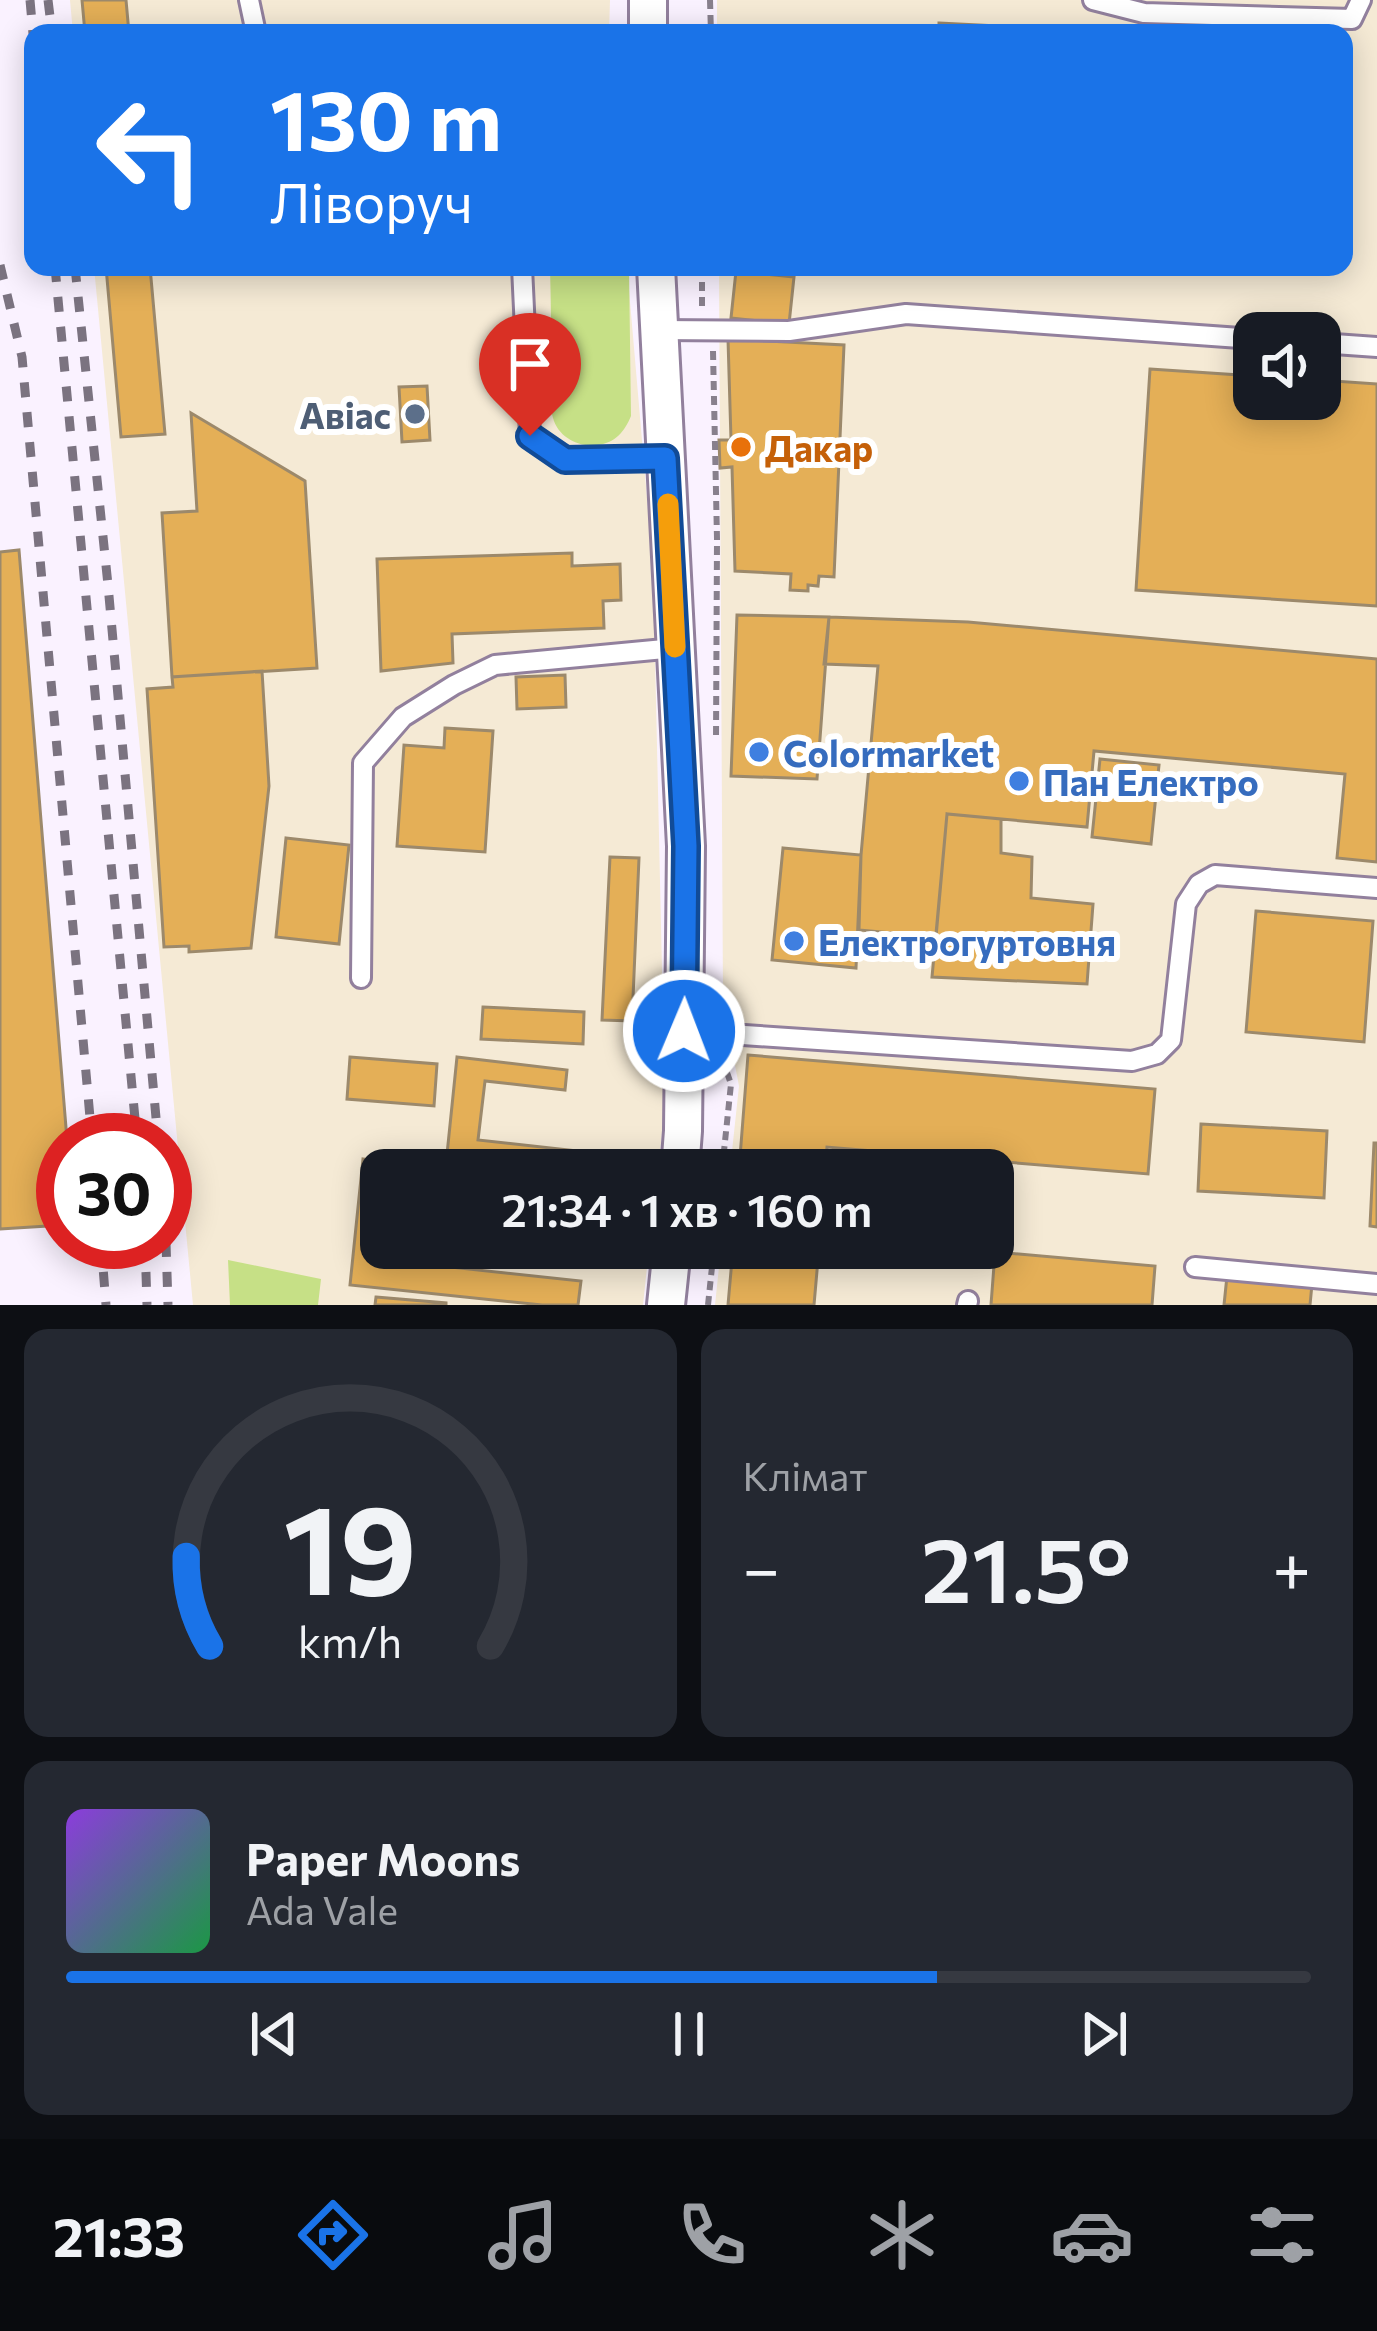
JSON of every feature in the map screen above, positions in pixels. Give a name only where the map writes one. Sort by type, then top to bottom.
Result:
[{"type":"street","points":[[656,276],[698,1032],[682,1149]]},
{"type":"street","points":[[666,1305],[670,1269]]},
{"type":"lane","points":[[1093,0],[1144,14],[1352,20],[1361,0]]},
{"type":"lane","points":[[522,276],[530,436],[565,460],[665,458]]},
{"type":"lane","points":[[658,330],[789,331],[907,314],[1233,337]]},
{"type":"lane","points":[[1341,344],[1377,347]]},
{"type":"lane","points":[[361,978],[363,763],[403,716],[495,665],[675,648]]},
{"type":"lane","points":[[698,1032],[1132,1061],[1157,1054],[1171,1040],[1186,904],[1199,884],[1215,875],[1377,888]]},
{"type":"lane","points":[[1195,1267],[1377,1284]]},
{"type":"path","points":[[702,276],[703,330],[713,345],[716,744]]},
{"type":"path","points":[[698,1032],[731,1084],[724,1149]]},
{"type":"path","points":[[708,1305],[712,1269]]},
{"type":"shaded area","points":[[70,0],[610,0],[609,24],[72,24]]},
{"type":"shaded area","points":[[717,0],[1377,0],[1377,1305],[715,1305],[719,1269],[1014,1269],[1014,1149],[732,1149],[739,1086],[723,1003],[719,276],[1353,276],[1353,24],[717,24]]},
{"type":"shaded area","points":[[95,276],[628,276],[653,567],[665,1105],[660,1149],[360,1149],[360,1269],[647,1269],[643,1305],[193,1305],[192,1113],[175,1113]]},
{"type":"green space","points":[[550,276],[629,276],[631,416],[626,427],[604,444],[570,440],[553,418]]},
{"type":"green space","points":[[228,1260],[321,1279],[318,1305],[230,1305]]},
{"type":"building","points":[[82,0],[126,0],[128,24],[84,24]]},
{"type":"building","points":[[107,276],[151,276],[165,434],[121,437]]},
{"type":"building","points":[[735,276],[794,277],[789,324],[731,318]]},
{"type":"building","points":[[728,339],[844,345],[834,577],[819,576],[818,586],[808,585],[808,591],[790,590],[791,574],[735,571],[732,467],[720,468],[719,440],[731,440]]},
{"type":"building","points":[[1150,369],[1233,375],[1233,420],[1341,420],[1341,381],[1377,384],[1377,606],[1136,590]]},
{"type":"building","name":"Авіас","points":[[427,386],[430,440],[402,442],[399,387]]},
{"type":"building","points":[[191,413],[305,481],[317,668],[172,677],[162,513],[197,511]]},
{"type":"building","points":[[19,550],[65,1113],[36,1113],[36,1227],[0,1229],[0,552]]},
{"type":"building","points":[[572,553],[572,566],[620,564],[621,600],[603,601],[604,628],[452,634],[453,663],[381,671],[377,559]]},
{"type":"building","points":[[737,615],[829,617],[817,779],[731,776]]},
{"type":"building","points":[[829,617],[968,622],[1377,659],[1377,862],[1337,858],[1345,774],[1094,751],[1087,827],[947,814],[936,937],[859,930],[878,666],[824,664]]},
{"type":"building","points":[[262,671],[269,786],[251,948],[189,952],[189,946],[164,947],[147,689],[173,687],[172,677]]},
{"type":"building","points":[[565,675],[566,707],[517,709],[516,677]]},
{"type":"building","points":[[445,728],[493,731],[485,852],[397,846],[404,745],[444,748]]},
{"type":"building","points":[[1100,759],[1159,765],[1151,844],[1092,837]]},
{"type":"building","points":[[947,814],[1001,819],[1001,853],[1032,857],[1031,898],[1093,904],[1087,984],[932,977]]},
{"type":"building","points":[[286,838],[349,845],[339,944],[276,937]]},
{"type":"building","points":[[783,848],[861,855],[856,968],[772,960]]},
{"type":"building","points":[[610,857],[639,858],[632,1021],[602,1020]]},
{"type":"building","points":[[1256,911],[1373,921],[1364,1042],[1246,1032]]},
{"type":"building","points":[[483,1007],[584,1012],[583,1044],[481,1039]]},
{"type":"building","points":[[748,1055],[1155,1089],[1148,1174],[1014,1163],[1014,1149],[741,1149]]},
{"type":"building","points":[[350,1057],[437,1064],[434,1106],[347,1099]]},
{"type":"building","points":[[457,1057],[567,1070],[565,1090],[485,1081],[478,1140],[560,1149],[448,1149]]},
{"type":"building","points":[[1201,1124],[1327,1131],[1324,1198],[1198,1191]]},
{"type":"building","points":[[1377,1143],[1377,1227],[1370,1226]]},
{"type":"building","points":[[360,1188],[360,1269],[469,1269],[581,1281],[578,1305],[350,1285]]},
{"type":"building","points":[[1014,1254],[1155,1266],[1152,1305],[991,1305],[994,1269],[1014,1269]]},
{"type":"building","points":[[731,1269],[817,1269],[814,1305],[728,1305]]},
{"type":"building","points":[[1227,1276],[1312,1284],[1310,1305],[1224,1305]]},
{"type":"building","points":[[376,1297],[446,1303],[446,1305],[375,1305]]},
{"type":"railway","points":[[30,0],[32,24]]},
{"type":"railway","points":[[48,0],[51,24]]},
{"type":"railway","points":[[0,265],[22,357],[90,1113]]},
{"type":"railway","points":[[56,276],[134,1113]]},
{"type":"railway","points":[[76,276],[156,1113]]},
{"type":"railway","points":[[103,1269],[106,1305]]},
{"type":"railway","points":[[146,1269],[147,1305]]},
{"type":"railway","points":[[167,1269],[168,1305]]},
{"type":"slow traffic","points":[[668,504],[675,647]]},
{"type":"place","name":"Авіас","points":[[415,414]]},
{"type":"place","name":"Дакар","points":[[741,447]]},
{"type":"place","name":"Colormarket","points":[[759,752]]},
{"type":"place","name":"Пан Електро","points":[[1019,781]]},
{"type":"place","name":"Електрогуртовня","points":[[794,941]]},
{"type":"route","points":[[530,436],[565,460],[665,458],[686,846],[684,1031]]}]
